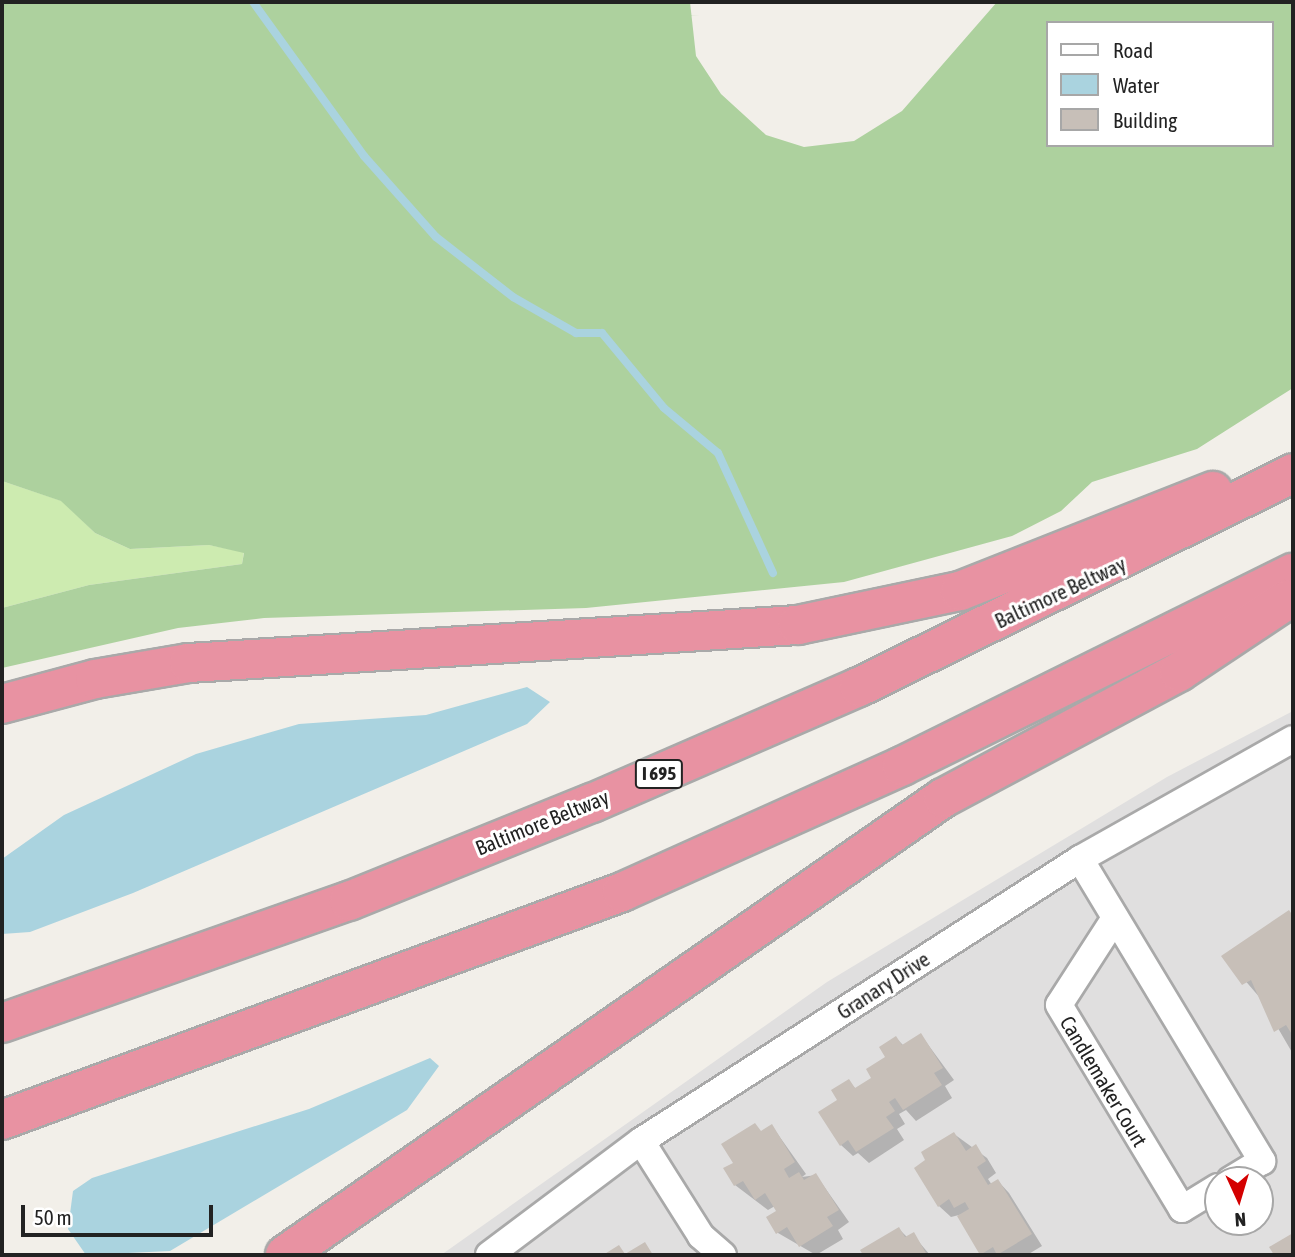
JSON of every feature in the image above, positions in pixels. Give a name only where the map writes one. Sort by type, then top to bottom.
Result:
[{"type":"highway","points":[[2,705],[95,678],[189,663],[799,625],[960,591],[1293,459]]},
{"type":"highway","name":"Baltimore Beltway","points":[[2,1023],[349,901],[592,803],[859,687],[1293,473]]},
{"type":"highway","points":[[2,1121],[198,1053],[622,892],[902,766],[1293,573]]},
{"type":"highway","points":[[285,1255],[943,798],[1179,672],[1293,596]]},
{"type":"street","name":"Granary Drive","points":[[489,1255],[641,1141],[1080,859],[1293,739]]},
{"type":"street","points":[[1080,859],[1262,1161],[1254,1166]]},
{"type":"street","name":"Candlemaker Court","points":[[1115,918],[1059,1005],[1182,1209],[1204,1196]]},
{"type":"street","points":[[641,1141],[701,1236],[723,1255]]},
{"type":"shaded area","points":[[1293,711],[1293,1255],[441,1255],[827,982],[1167,777]]},
{"type":"green space","points":[[2,2],[690,2],[696,56],[721,94],[766,135],[804,147],[854,141],[902,111],[997,2],[1293,2],[1293,388],[1197,449],[1092,482],[1061,511],[1012,536],[844,582],[586,608],[264,618],[178,628],[2,668],[2,608],[89,585],[242,564],[244,553],[209,545],[130,549],[95,533],[61,501],[2,481]]},
{"type":"green space","points":[[2,481],[62,501],[95,533],[130,549],[209,545],[244,552],[242,564],[89,585],[2,608]]},
{"type":"water","points":[[527,687],[550,702],[527,724],[133,893],[30,932],[2,934],[2,859],[64,815],[196,754],[299,724],[426,715]]},
{"type":"water","points":[[430,1058],[439,1066],[407,1110],[170,1251],[86,1255],[68,1229],[73,1191],[92,1178],[309,1109]]},
{"type":"building","points":[[1289,910],[1293,916],[1293,1036],[1286,1025],[1274,1032],[1251,980],[1242,985],[1221,956]]},
{"type":"building","points":[[921,1033],[943,1068],[934,1073],[942,1085],[903,1110],[895,1098],[889,1102],[895,1111],[886,1117],[894,1128],[856,1152],[848,1140],[840,1146],[818,1112],[837,1100],[831,1090],[849,1079],[855,1088],[871,1078],[866,1069],[885,1057],[879,1047],[896,1036],[902,1045]]},
{"type":"building","points":[[755,1123],[761,1131],[772,1124],[795,1162],[784,1169],[789,1178],[799,1172],[804,1180],[816,1173],[839,1210],[827,1217],[833,1226],[799,1247],[787,1227],[776,1234],[766,1217],[776,1211],[765,1193],[755,1200],[743,1181],[734,1186],[723,1168],[733,1163],[721,1144]]},
{"type":"building","points":[[954,1132],[966,1151],[976,1144],[986,1161],[977,1167],[988,1185],[998,1179],[1032,1234],[997,1255],[993,1247],[980,1255],[957,1216],[969,1209],[965,1202],[954,1208],[949,1199],[938,1207],[914,1168],[925,1160],[921,1152]]},
{"type":"building","points":[[899,1227],[905,1237],[914,1232],[927,1255],[863,1255],[860,1250]]},
{"type":"building","points":[[1293,1233],[1293,1255],[1274,1255],[1269,1247]]},
{"type":"building","points":[[645,1242],[653,1255],[603,1255],[619,1245],[625,1254]]},
{"type":"waterway","points":[[253,2],[364,156],[436,237],[513,297],[576,333],[602,333],[664,408],[718,453],[773,573]]}]
